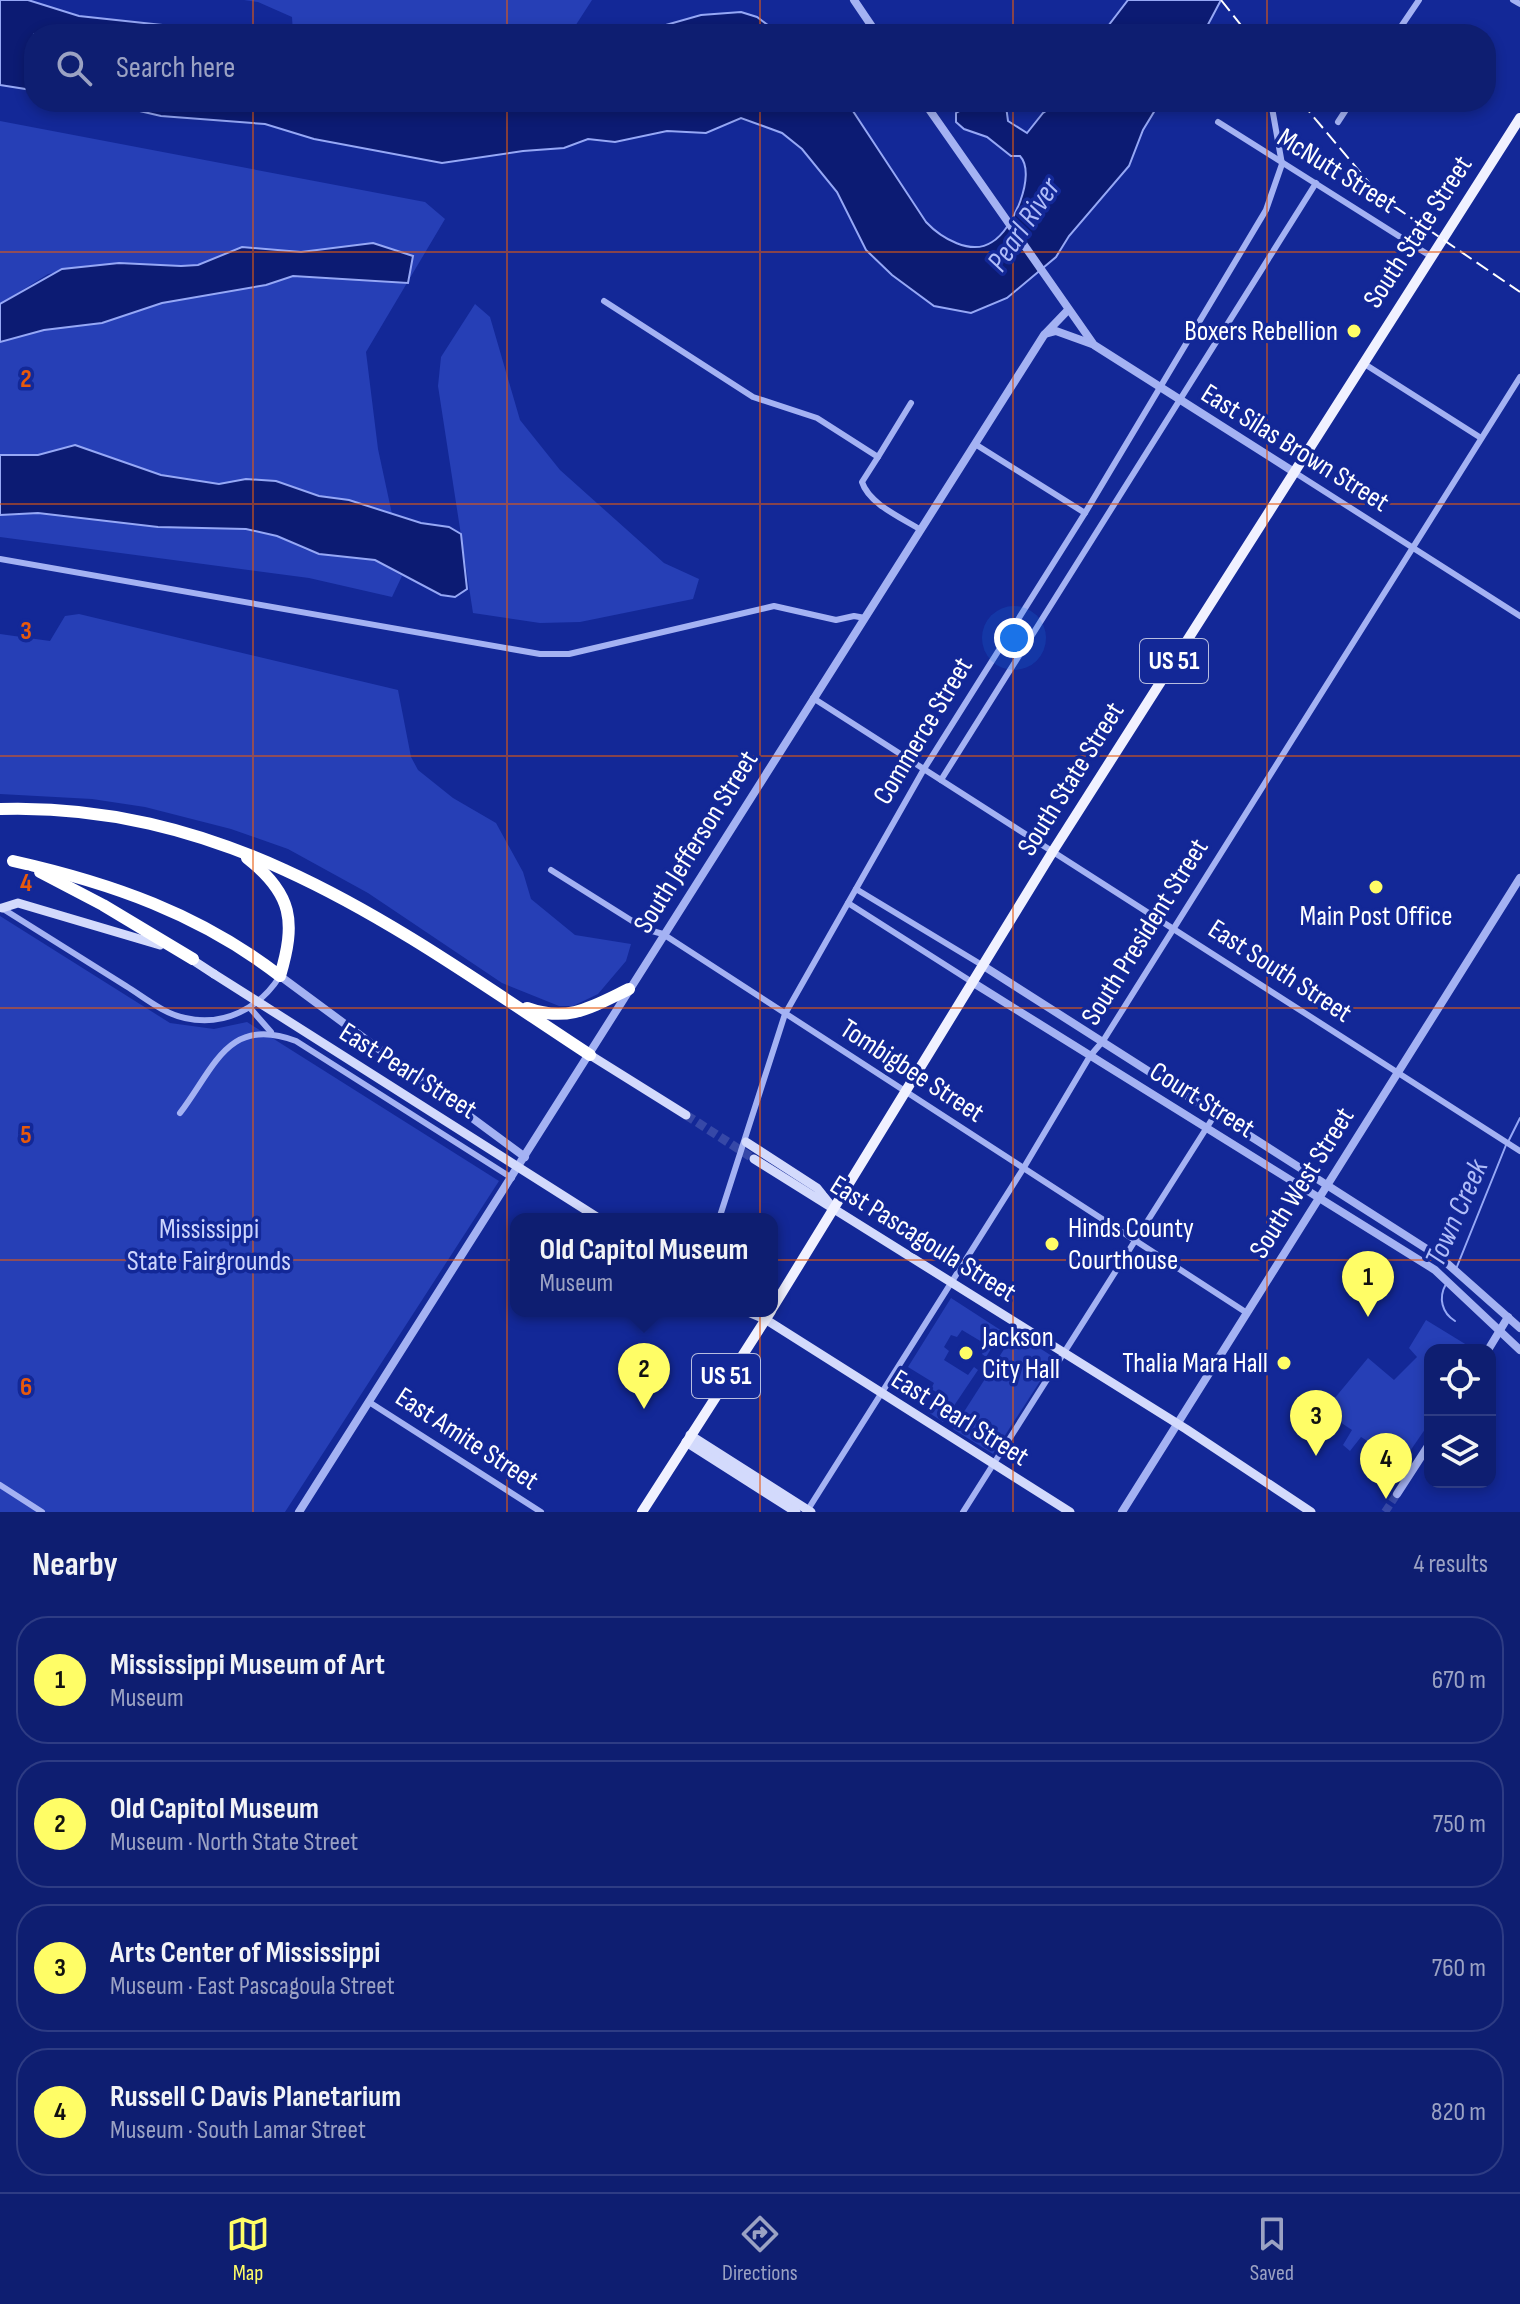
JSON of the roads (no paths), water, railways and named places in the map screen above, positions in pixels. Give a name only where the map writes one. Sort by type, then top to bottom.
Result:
[{"type":"highway","points":[[0,809],[90,813],[181,832],[288,868],[340,894],[590,1055]]},
{"type":"highway","points":[[6,859],[77,876],[159,903],[214,930],[280,976],[290,942],[286,904],[267,874],[237,851]]},
{"type":"highway","points":[[6,859],[62,882],[193,959]]},
{"type":"highway","points":[[505,999],[544,1014],[565,1016],[586,1011],[629,989]]},
{"type":"main road","name":"South State Street","points":[[778,1298],[1053,851],[1520,118]]},
{"type":"main road","name":"East Pearl Street","points":[[1,908],[18,903],[145,938],[193,959],[591,1213]]},
{"type":"main road","points":[[590,1055],[686,1115]]},
{"type":"main road","points":[[746,1142],[817,1188],[832,1206]]},
{"type":"main road","name":"East Pascagoula Street","points":[[754,1159],[1177,1424],[1311,1512]]},
{"type":"main road","name":"South State Street","points":[[688,1439],[766,1317]]},
{"type":"main road","name":"East Pearl Street","points":[[774,1317],[880,1395],[1070,1512]]},
{"type":"main road","points":[[688,1439],[808,1511]]},
{"type":"main road","points":[[688,1439],[796,1512]]},
{"type":"main road","name":"US 51","points":[[642,1512],[688,1439]]},
{"type":"street","points":[[854,0],[870,24]]},
{"type":"street","points":[[1403,24],[1419,0]]},
{"type":"street","points":[[1513,0],[1520,4]]},
{"type":"street","name":"East Silas Brown Street","points":[[931,112],[1060,301],[1094,345],[1520,616]]},
{"type":"street","points":[[1273,112],[1282,164]]},
{"type":"street","points":[[1338,122],[1344,112]]},
{"type":"street","name":"McNutt Street","points":[[1218,122],[1432,257]]},
{"type":"street","name":"Commerce Street","points":[[721,1213],[785,1014],[924,769],[1245,251],[1266,210],[1282,164]]},
{"type":"street","name":"Commerce Street","points":[[941,780],[1316,183]]},
{"type":"street","points":[[604,301],[753,397],[817,418],[878,457]]},
{"type":"street","name":"South Jefferson Street","points":[[299,1512],[1044,335],[1068,310]]},
{"type":"street","points":[[1044,335],[1056,331],[1094,345]]},
{"type":"street","points":[[1363,363],[1481,438]]},
{"type":"street","name":"South President Street","points":[[808,1511],[1023,1169],[1090,1056],[1103,1041],[1174,929],[1520,377]]},
{"type":"street","points":[[911,403],[862,482],[872,498],[921,530]]},
{"type":"street","points":[[975,444],[1085,513]]},
{"type":"street","points":[[0,559],[540,654],[569,654],[774,606],[836,620],[854,616],[865,618]]},
{"type":"street","name":"East South Street","points":[[813,698],[1519,1150]]},
{"type":"street","name":"Tombigbee Street","points":[[551,870],[645,929],[663,934],[1247,1313]]},
{"type":"street","name":"South West Street","points":[[1122,1512],[1520,878]]},
{"type":"street","name":"Court Street","points":[[856,889],[1103,1041],[1441,1258],[1520,1328]]},
{"type":"street","name":"Court Street","points":[[848,903],[1435,1270],[1520,1350]]},
{"type":"street","points":[[1,908],[173,1014],[213,1019],[250,1008],[280,976],[525,1157]]},
{"type":"street","points":[[250,1008],[271,1032],[296,1041],[512,1178]]},
{"type":"street","points":[[180,1113],[228,1044],[247,1036],[271,1032]]},
{"type":"street","points":[[963,1512],[1216,1113]]},
{"type":"street","points":[[1492,1344],[1508,1317]]},
{"type":"street","name":"East Amite Street","points":[[369,1402],[541,1512]]},
{"type":"street","points":[[1397,1494],[1424,1452]]},
{"type":"street","points":[[0,1485],[42,1512]]},
{"type":"water","points":[[0,0],[28,0],[79,16],[153,24],[24,24],[24,89],[0,85]]},
{"type":"water","points":[[1128,0],[1221,0],[1208,24],[1110,24]]},
{"type":"water","points":[[741,12],[766,24],[669,24],[701,15]]},
{"type":"water","name":"Pearl River","points":[[144,112],[854,112],[926,222],[948,239],[975,247],[992,242],[1008,226],[1024,188],[1025,164],[1020,156],[1011,156],[987,137],[964,129],[956,122],[956,113],[1007,112],[1008,121],[1027,133],[1045,112],[1154,112],[1129,166],[1069,236],[1056,257],[1007,298],[971,313],[934,306],[892,275],[866,250],[837,192],[802,149],[782,133],[741,118],[706,133],[667,131],[615,142],[588,139],[564,148],[442,163],[314,139],[265,124]]},
{"type":"water","points":[[373,243],[413,256],[408,283],[293,276],[266,285],[162,303],[102,323],[44,330],[0,342],[0,304],[62,269],[119,263],[198,265],[242,247],[301,252]]},
{"type":"water","points":[[75,445],[161,475],[219,484],[246,479],[276,481],[319,496],[349,500],[421,523],[449,527],[461,534],[467,589],[455,597],[441,595],[375,560],[319,554],[277,536],[246,529],[158,527],[38,513],[0,515],[0,455],[38,455]]},
{"type":"waterway","name":"Town Creek","points":[[1509,1140],[1520,1118]]},
{"type":"waterway","name":"Town Creek","points":[[1456,1269],[1506,1145]]},
{"type":"waterway","name":"Town Creek","points":[[1446,1284],[1442,1295],[1443,1305],[1455,1321]]},
{"type":"tunnel","points":[[686,1115],[754,1159]]},
{"type":"tunnel","points":[[1385,1512],[1397,1494]]},
{"type":"railway","points":[[1221,0],[1240,24]]},
{"type":"railway","points":[[1309,112],[1382,198],[1520,292]]},
{"type":"place","name":"Boxers Rebellion","points":[[1354,331]]},
{"type":"place","name":"Main Post Office","points":[[1376,887]]},
{"type":"place","name":"Hinds County Courthouse","points":[[1052,1244]]},
{"type":"place","name":"Mississippi Museum of Art","points":[[1368,1317]]},
{"type":"place","name":"Jackson City Hall","points":[[966,1353]]},
{"type":"place","name":"Thalia Mara Hall","points":[[1284,1363]]},
{"type":"place","name":"Old Capitol Museum","points":[[644,1409]]},
{"type":"place","name":"Arts Center of Mississippi","points":[[1316,1456]]},
{"type":"place","name":"Russell C Davis Planetarium","points":[[1386,1499]]},
{"type":"park label","name":"Mississippi State Fairgrounds","points":[[209,1245]]}]
